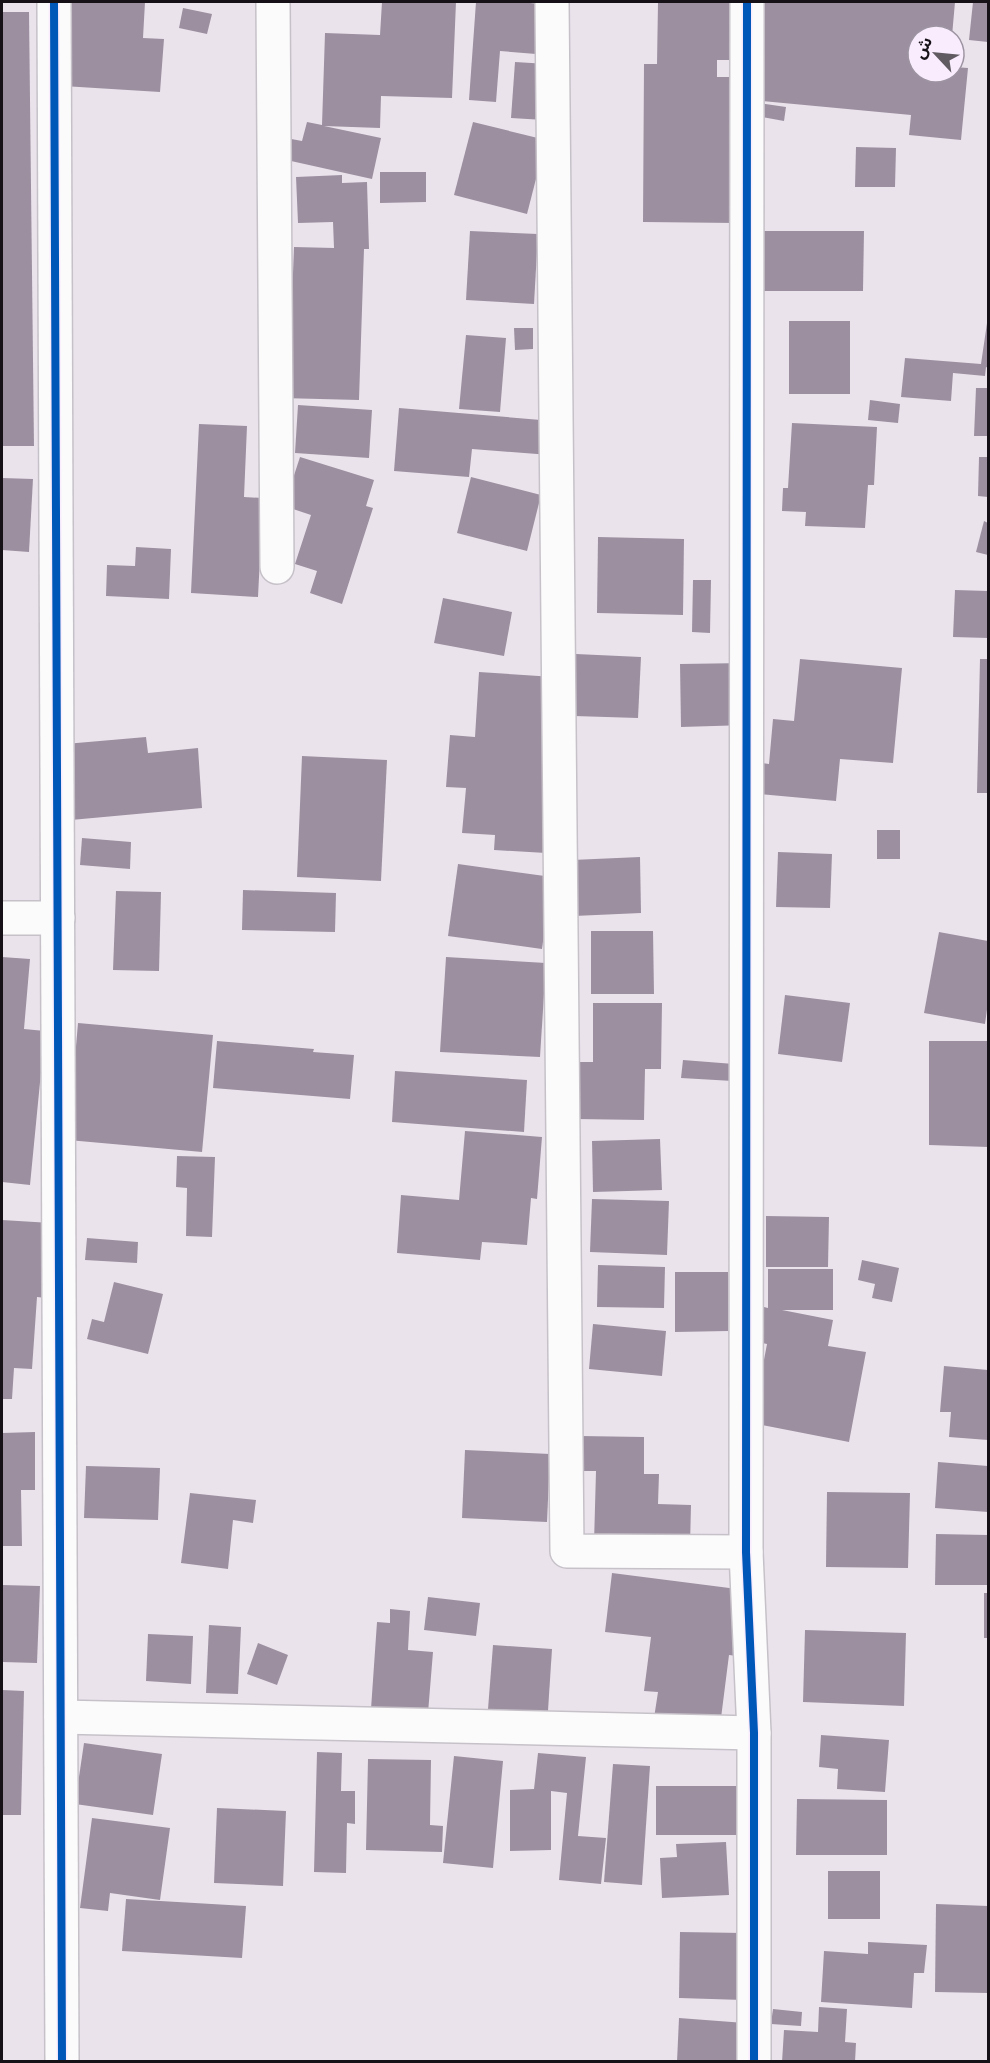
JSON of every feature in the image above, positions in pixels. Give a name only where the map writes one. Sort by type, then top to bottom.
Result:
[{"type":"street","points":[[54,2],[62,2061]]},
{"type":"street","points":[[273,2],[277,567]]},
{"type":"street","points":[[552,2],[567,1551],[746,1552]]},
{"type":"street","points":[[747,2],[746,1552],[754,1733],[754,2061]]},
{"type":"street","points":[[2,918],[58,918]]},
{"type":"street","points":[[61,1717],[754,1733]]},
{"type":"building","points":[[69,2],[145,2],[143,38],[164,39],[160,92],[63,86]]},
{"type":"building","points":[[382,2],[456,2],[452,98],[381,96],[380,128],[324,126],[381,138],[372,179],[282,159],[286,138],[302,141],[307,122],[322,125],[325,33],[380,35]]},
{"type":"building","points":[[476,2],[539,4],[536,54],[500,51],[496,102],[469,100]]},
{"type":"building","points":[[658,2],[736,2],[746,60],[717,60],[717,77],[742,77],[736,223],[643,222],[644,64],[657,64]]},
{"type":"building","points":[[762,2],[955,2],[953,24],[906,24],[906,84],[966,84],[966,68],[968,68],[961,140],[909,135],[911,115],[752,100]]},
{"type":"building","points":[[973,2],[988,2],[988,42],[969,40]]},
{"type":"building","points":[[183,8],[212,14],[207,34],[179,28]]},
{"type":"building","points":[[2,12],[29,12],[34,446],[2,446]]},
{"type":"building","points":[[515,62],[548,64],[544,120],[511,118]]},
{"type":"building","points":[[758,103],[786,107],[784,121],[757,116]]},
{"type":"building","points":[[473,122],[546,140],[527,214],[454,195]]},
{"type":"building","points":[[856,147],[896,148],[895,187],[855,187]]},
{"type":"building","points":[[380,172],[426,172],[426,202],[380,203]]},
{"type":"building","points":[[342,175],[342,183],[367,182],[369,249],[364,249],[359,400],[281,398],[289,379],[294,247],[334,248],[333,222],[298,223],[296,177]]},
{"type":"building","points":[[470,231],[538,234],[534,304],[466,300]]},
{"type":"building","points":[[757,231],[864,231],[863,291],[757,291]]},
{"type":"building","points":[[789,321],[850,321],[850,394],[789,394]]},
{"type":"building","points":[[987,323],[988,368],[986,367],[985,376],[953,373],[951,401],[901,397],[905,358],[981,364]]},
{"type":"building","points":[[514,328],[533,328],[533,349],[515,350]]},
{"type":"building","points":[[466,335],[506,338],[500,412],[459,409]]},
{"type":"building","points":[[976,388],[988,388],[988,436],[974,436]]},
{"type":"building","points":[[870,400],[900,404],[898,423],[868,420]]},
{"type":"building","points":[[298,405],[372,410],[369,458],[295,453]]},
{"type":"building","points":[[399,408],[553,421],[550,455],[472,449],[469,477],[394,471]]},
{"type":"building","points":[[792,423],[877,427],[874,485],[868,485],[865,528],[805,526],[806,512],[782,511],[783,488],[788,488]]},
{"type":"building","points":[[199,424],[247,426],[244,497],[263,498],[258,597],[191,593]]},
{"type":"building","points":[[300,457],[374,480],[366,506],[373,508],[342,604],[310,593],[317,571],[295,564],[311,515],[284,506]]},
{"type":"building","points":[[979,457],[988,457],[988,497],[978,496]]},
{"type":"building","points":[[471,477],[541,495],[527,551],[457,533]]},
{"type":"building","points":[[2,478],[33,479],[29,552],[2,550]]},
{"type":"building","points":[[984,521],[988,523],[988,555],[976,552]]},
{"type":"building","points":[[598,537],[684,539],[683,615],[597,613]]},
{"type":"building","points":[[136,547],[171,549],[169,599],[106,596],[107,565],[135,566]]},
{"type":"building","points":[[693,580],[711,580],[710,633],[692,632]]},
{"type":"building","points":[[955,590],[988,591],[988,638],[953,637]]},
{"type":"building","points":[[443,598],[512,612],[504,656],[434,643]]},
{"type":"building","points":[[576,654],[641,657],[638,718],[574,716]]},
{"type":"building","points":[[800,659],[902,668],[893,763],[840,759],[836,801],[759,794],[762,763],[769,764],[773,719],[794,721]]},
{"type":"building","points":[[980,659],[988,659],[988,793],[977,793]]},
{"type":"building","points":[[746,663],[747,725],[681,727],[680,664]]},
{"type":"building","points":[[479,672],[554,677],[546,853],[494,850],[495,835],[462,833],[466,788],[446,787],[450,735],[475,737]]},
{"type":"building","points":[[146,737],[148,753],[198,748],[202,808],[71,820],[65,744]]},
{"type":"building","points":[[302,756],[387,760],[381,881],[297,877]]},
{"type":"building","points":[[877,830],[900,830],[900,859],[877,859]]},
{"type":"building","points":[[82,838],[131,842],[130,869],[80,865]]},
{"type":"building","points":[[778,852],[832,854],[830,908],[776,907]]},
{"type":"building","points":[[640,857],[641,913],[574,916],[572,860]]},
{"type":"building","points":[[458,864],[552,877],[542,949],[448,936]]},
{"type":"building","points":[[243,890],[336,893],[335,932],[242,930]]},
{"type":"building","points":[[116,891],[161,892],[159,971],[113,970]]},
{"type":"building","points":[[591,931],[653,931],[654,994],[591,994]]},
{"type":"building","points":[[939,932],[988,941],[988,1002],[985,1024],[924,1013]]},
{"type":"building","points":[[2,957],[30,959],[24,1029],[45,1031],[30,1185],[2,1182]]},
{"type":"building","points":[[446,957],[546,963],[540,1057],[440,1052]]},
{"type":"building","points":[[785,995],[850,1003],[842,1062],[778,1054]]},
{"type":"building","points":[[593,1003],[662,1003],[661,1069],[645,1069],[644,1120],[575,1119],[576,1062],[593,1062]]},
{"type":"building","points":[[78,1023],[213,1035],[202,1152],[68,1140]]},
{"type":"building","points":[[217,1041],[314,1049],[313,1052],[354,1055],[350,1099],[213,1088]]},
{"type":"building","points":[[929,1041],[988,1041],[988,1147],[929,1145]]},
{"type":"building","points":[[683,1060],[734,1064],[733,1081],[681,1078]]},
{"type":"building","points":[[395,1071],[527,1080],[524,1132],[392,1122]]},
{"type":"building","points":[[465,1131],[542,1137],[537,1199],[531,1198],[527,1245],[482,1242],[480,1260],[397,1253],[401,1195],[459,1200]]},
{"type":"building","points":[[660,1139],[662,1190],[593,1192],[592,1141]]},
{"type":"building","points":[[177,1156],[215,1157],[212,1237],[186,1236],[187,1188],[176,1187]]},
{"type":"building","points":[[592,1199],[669,1201],[667,1255],[590,1252]]},
{"type":"building","points":[[766,1216],[829,1217],[828,1267],[766,1267]]},
{"type":"building","points":[[2,1220],[51,1223],[46,1298],[37,1297],[32,1369],[14,1368],[12,1399],[2,1399]]},
{"type":"building","points":[[87,1238],[138,1242],[137,1263],[85,1260]]},
{"type":"building","points":[[862,1260],[899,1268],[892,1302],[872,1298],[875,1284],[858,1280]]},
{"type":"building","points":[[598,1265],[665,1267],[664,1308],[597,1307]]},
{"type":"building","points":[[768,1269],[833,1269],[833,1310],[782,1310],[833,1320],[828,1346],[866,1352],[849,1442],[752,1423],[767,1344],[757,1342],[764,1307],[768,1308]]},
{"type":"building","points":[[675,1272],[728,1272],[728,1331],[675,1332]]},
{"type":"building","points":[[114,1282],[163,1294],[148,1354],[87,1339],[92,1319],[104,1322]]},
{"type":"building","points":[[593,1324],[666,1331],[662,1376],[589,1369]]},
{"type":"building","points":[[944,1366],[988,1370],[988,1440],[949,1437],[951,1412],[940,1412]]},
{"type":"building","points":[[35,1432],[35,1490],[21,1490],[22,1546],[2,1546],[2,1433]]},
{"type":"building","points":[[581,1436],[644,1437],[644,1474],[659,1474],[658,1504],[691,1505],[690,1546],[594,1543],[596,1471],[580,1471]]},
{"type":"building","points":[[465,1450],[550,1454],[547,1522],[462,1518]]},
{"type":"building","points":[[938,1462],[988,1466],[988,1512],[935,1508]]},
{"type":"building","points":[[86,1466],[160,1468],[158,1520],[84,1518]]},
{"type":"building","points":[[827,1492],[910,1493],[908,1568],[826,1567]]},
{"type":"building","points":[[190,1493],[256,1500],[253,1523],[233,1520],[228,1569],[181,1563]]},
{"type":"building","points":[[936,1534],[988,1535],[988,1585],[935,1585]]},
{"type":"building","points":[[612,1573],[745,1590],[737,1656],[729,1655],[720,1726],[654,1718],[658,1692],[644,1691],[651,1637],[605,1632]]},
{"type":"building","points":[[2,1585],[40,1586],[37,1663],[2,1662]]},
{"type":"building","points":[[984,1593],[988,1593],[988,1638],[984,1638]]},
{"type":"building","points":[[428,1597],[480,1603],[476,1636],[424,1630]]},
{"type":"building","points":[[390,1609],[410,1611],[408,1650],[433,1652],[428,1713],[371,1709],[377,1622],[390,1623]]},
{"type":"building","points":[[209,1625],[241,1627],[238,1694],[206,1693]]},
{"type":"building","points":[[805,1630],[906,1633],[904,1706],[803,1702]]},
{"type":"building","points":[[148,1634],[193,1636],[191,1684],[146,1681]]},
{"type":"building","points":[[258,1643],[288,1655],[277,1685],[247,1674]]},
{"type":"building","points":[[493,1645],[552,1649],[547,1726],[487,1722]]},
{"type":"building","points":[[2,1690],[24,1691],[21,1815],[2,1815]]},
{"type":"building","points":[[821,1735],[889,1740],[885,1792],[837,1789],[838,1769],[819,1767]]},
{"type":"building","points":[[84,1743],[162,1754],[153,1815],[75,1804]]},
{"type":"building","points":[[317,1752],[342,1753],[341,1791],[355,1791],[355,1824],[347,1823],[346,1873],[314,1872]]},
{"type":"building","points":[[538,1753],[586,1757],[578,1836],[606,1838],[601,1884],[559,1880],[567,1793],[551,1791],[551,1850],[510,1851],[510,1790],[534,1789]]},
{"type":"building","points":[[454,1756],[503,1761],[493,1868],[443,1863]]},
{"type":"building","points":[[368,1759],[431,1760],[430,1825],[443,1826],[442,1852],[366,1850]]},
{"type":"building","points":[[613,1764],[650,1766],[642,1885],[604,1882]]},
{"type":"building","points":[[656,1786],[740,1786],[740,1835],[656,1835]]},
{"type":"building","points":[[797,1799],[887,1800],[887,1855],[796,1855]]},
{"type":"building","points":[[217,1808],[286,1811],[283,1886],[214,1883]]},
{"type":"building","points":[[92,1818],[170,1828],[160,1900],[110,1893],[108,1911],[80,1908]]},
{"type":"building","points":[[726,1842],[729,1895],[662,1898],[660,1858],[677,1857],[676,1844]]},
{"type":"building","points":[[828,1871],[880,1871],[880,1919],[828,1919]]},
{"type":"building","points":[[126,1899],[246,1906],[242,1958],[122,1951]]},
{"type":"building","points":[[936,1904],[988,1906],[988,1993],[935,1992]]},
{"type":"building","points":[[680,1932],[744,1933],[743,2000],[679,1998]]},
{"type":"building","points":[[868,1942],[927,1945],[924,1973],[914,1973],[912,2008],[821,2002],[824,1951],[868,1954]]},
{"type":"building","points":[[819,2007],[847,2009],[845,2042],[856,2043],[855,2062],[782,2062],[784,2030],[818,2032]]},
{"type":"building","points":[[773,2009],[802,2012],[801,2026],[771,2024]]},
{"type":"building","points":[[679,2018],[745,2023],[743,2062],[677,2062]]},
{"type":"cycle path","points":[[54,2],[62,2062]]},
{"type":"cycle path","points":[[747,2],[746,1552],[754,1733],[754,2062]]}]
